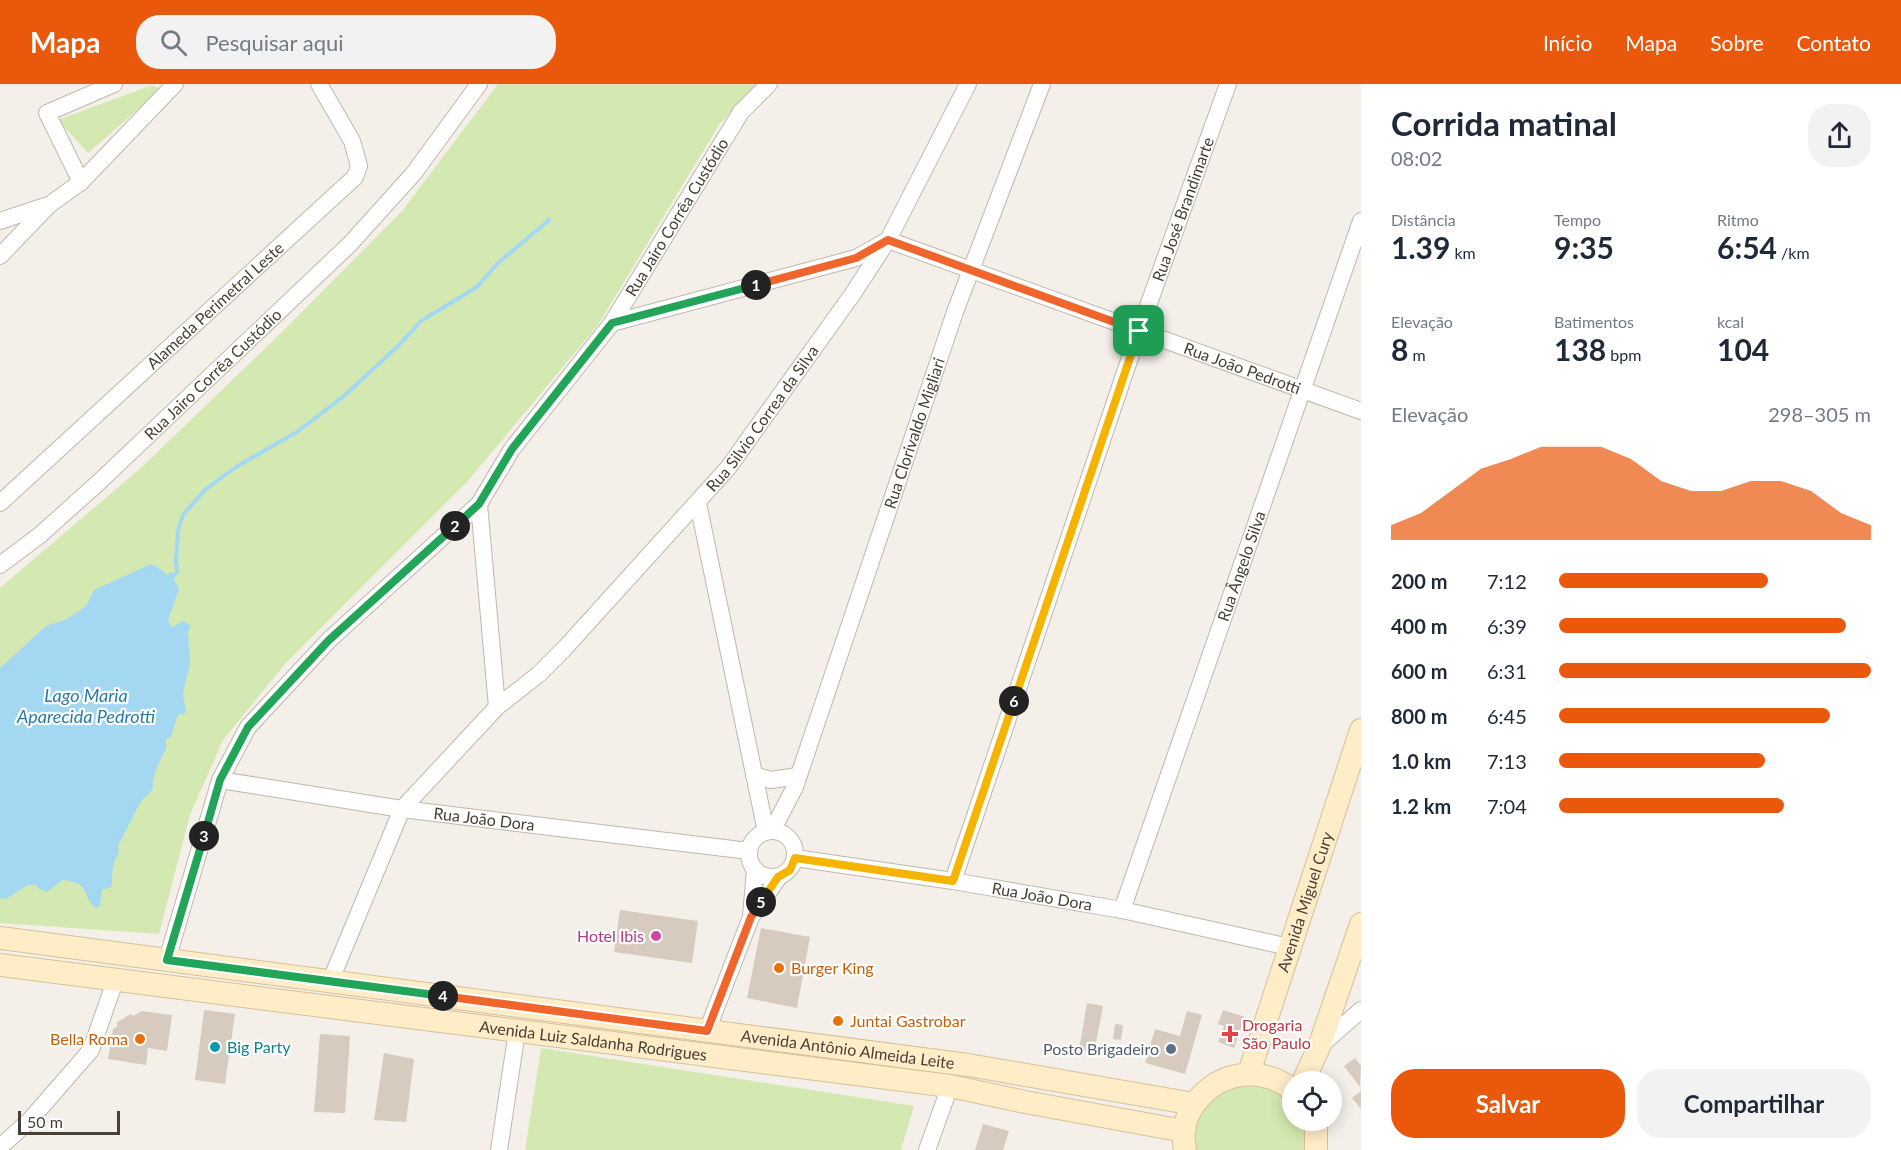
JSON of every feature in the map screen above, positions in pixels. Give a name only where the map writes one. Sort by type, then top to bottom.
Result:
[{"type":"main road","name":"Avenida Miguel Cury","points":[[1249,1073],[1360,738]]},
{"type":"main road","points":[[1307,1071],[1319,1047],[1361,924]]},
{"type":"main road","name":"Avenida Antônio Almeida Leite","points":[[0,939],[968,1065],[1194,1104]]},
{"type":"main road","name":"Avenida Luiz Saldanha Rodrigues","points":[[0,965],[950,1086],[1184,1140]]},
{"type":"main road","points":[[1184,1140],[1194,1104],[1209,1088],[1228,1077],[1249,1073],[1282,1082]]},
{"type":"main road","points":[[1316,1131],[1317,1149]]},
{"type":"street","points":[[81,182],[47,113],[114,84]]},
{"type":"street","points":[[0,256],[49,205],[81,182],[175,84]]},
{"type":"street","name":"Alameda Perimetral Leste","points":[[0,503],[355,177],[359,166],[352,141],[319,84]]},
{"type":"street","name":"Rua Jairo Corrêa Custódio","points":[[0,565],[40,535],[99,482],[350,243],[414,172],[479,84]]},
{"type":"street","name":"Rua Jairo Corrêa Custódio","points":[[167,960],[220,780],[248,727],[329,640],[479,504],[512,449],[612,323],[741,112],[768,84]]},
{"type":"street","name":"Rua Silvio Correa da Silva","points":[[330,982],[402,809],[497,707],[538,674],[564,649],[728,468],[852,295],[888,240],[968,84]]},
{"type":"street","name":"Rua Clorivaldo Migliari","points":[[769,832],[797,781],[956,312],[1041,84]]},
{"type":"street","name":"Rua José Brandimarte","points":[[953,881],[1139,331],[1228,84]]},
{"type":"street","points":[[0,221],[49,205]]},
{"type":"street","name":"Rua Ângelo Silva","points":[[1122,910],[1361,221]]},
{"type":"street","points":[[612,323],[856,258],[888,240]]},
{"type":"street","name":"Rua João Pedrotti","points":[[888,240],[1361,411]]},
{"type":"street","points":[[698,503],[754,776],[769,832]]},
{"type":"street","points":[[479,504],[497,707]]},
{"type":"street","points":[[754,776],[771,780],[797,781]]},
{"type":"street","name":"Rua João Dora","points":[[220,780],[402,809],[749,851]]},
{"type":"street","name":"Rua Clorivaldo Migliari","points":[[790,839],[797,781]]},
{"type":"street","points":[[707,1031],[751,917],[778,877],[790,870],[795,858],[790,839],[785,835],[769,832],[754,839],[749,851],[751,864],[765,877],[778,877]]},
{"type":"street","name":"Rua João Dora","points":[[795,858],[953,881],[1122,910],[1289,947]]},
{"type":"street","points":[[751,917],[754,869]]},
{"type":"street","points":[[0,1147],[30,1120],[91,1050],[115,981]]},
{"type":"street","points":[[1319,1047],[1361,1010]]},
{"type":"street","points":[[499,1150],[517,1032]]},
{"type":"street","points":[[927,1150],[950,1086]]},
{"type":"green space","points":[[498,84],[756,84],[719,125],[598,325],[467,482],[285,664],[223,740],[190,815],[159,934],[0,923],[0,588],[143,466],[283,331],[402,211]]},
{"type":"green space","points":[[152,85],[161,89],[88,153],[58,120]]},
{"type":"green space","points":[[541,1048],[914,1106],[901,1150],[525,1150]]},
{"type":"green space","points":[[1245,1082],[1280,1090],[1282,1092],[1282,1131],[1305,1131],[1306,1150],[1195,1150],[1196,1122],[1200,1113],[1205,1105],[1221,1093]]},
{"type":"water","name":"Lago Maria Aparecida Pedrotti","points":[[151,564],[167,575],[171,572],[177,573],[174,580],[179,589],[168,621],[172,627],[183,621],[191,626],[188,631],[190,664],[183,693],[186,711],[184,715],[181,713],[177,717],[171,737],[166,738],[166,750],[156,769],[153,789],[140,803],[118,846],[119,853],[114,864],[112,887],[102,890],[100,906],[96,908],[91,904],[83,887],[63,880],[47,892],[36,885],[28,885],[6,899],[0,898],[0,668],[46,626],[67,619],[86,606],[94,590]]},
{"type":"building","name":"Hotel Ibis","points":[[620,910],[698,921],[692,963],[614,952]]},
{"type":"building","name":"Burger King","points":[[761,928],[810,937],[797,1008],[747,998]]},
{"type":"building","points":[[1087,1003],[1103,1006],[1094,1053],[1079,1050]]},
{"type":"building","name":"Big Party","points":[[204,1010],[235,1014],[225,1084],[195,1080]]},
{"type":"building","name":"Drogaria São Paulo","points":[[1223,1010],[1245,1017],[1234,1048],[1218,1042],[1224,1026],[1218,1024]]},
{"type":"building","name":"Bella Roma","points":[[142,1011],[172,1015],[167,1051],[148,1048],[146,1065],[108,1059],[113,1029],[118,1026],[116,1023],[131,1014],[133,1016]]},
{"type":"building","name":"Posto Brigadeiro","points":[[1187,1011],[1202,1015],[1185,1074],[1145,1063],[1155,1029],[1180,1036]]},
{"type":"building","points":[[1115,1024],[1123,1025],[1121,1040],[1113,1039]]},
{"type":"building","points":[[320,1034],[350,1036],[345,1113],[314,1112]]},
{"type":"building","points":[[384,1053],[414,1059],[406,1122],[374,1120]]},
{"type":"building","points":[[1355,1058],[1361,1066],[1360,1087],[1344,1066]]},
{"type":"building","points":[[1361,1091],[1361,1109],[1352,1098]]},
{"type":"building","points":[[983,1124],[1009,1131],[1003,1150],[975,1150]]},
{"type":"waterway","points":[[177,573],[178,531],[183,515],[205,490],[236,467],[297,432],[344,396],[398,346],[421,321],[477,287],[497,264],[549,220]]},
{"type":"place","name":"Hotel Ibis","points":[[656,936]]},
{"type":"place","name":"Burger King","points":[[779,968]]},
{"type":"place","name":"Juntai Gastrobar","points":[[838,1021]]},
{"type":"place","name":"Drogaria São Paulo","points":[[1230,1034]]},
{"type":"place","name":"Bella Roma","points":[[140,1039]]},
{"type":"place","name":"Big Party","points":[[215,1047]]},
{"type":"place","name":"Posto Brigadeiro","points":[[1171,1049]]},
{"type":"route","points":[[888,240],[1139,331],[953,881],[795,858],[790,870],[778,877],[751,917],[707,1031],[167,960],[220,780],[248,727],[329,640],[479,504],[512,449],[612,323],[856,258],[888,240]]}]
